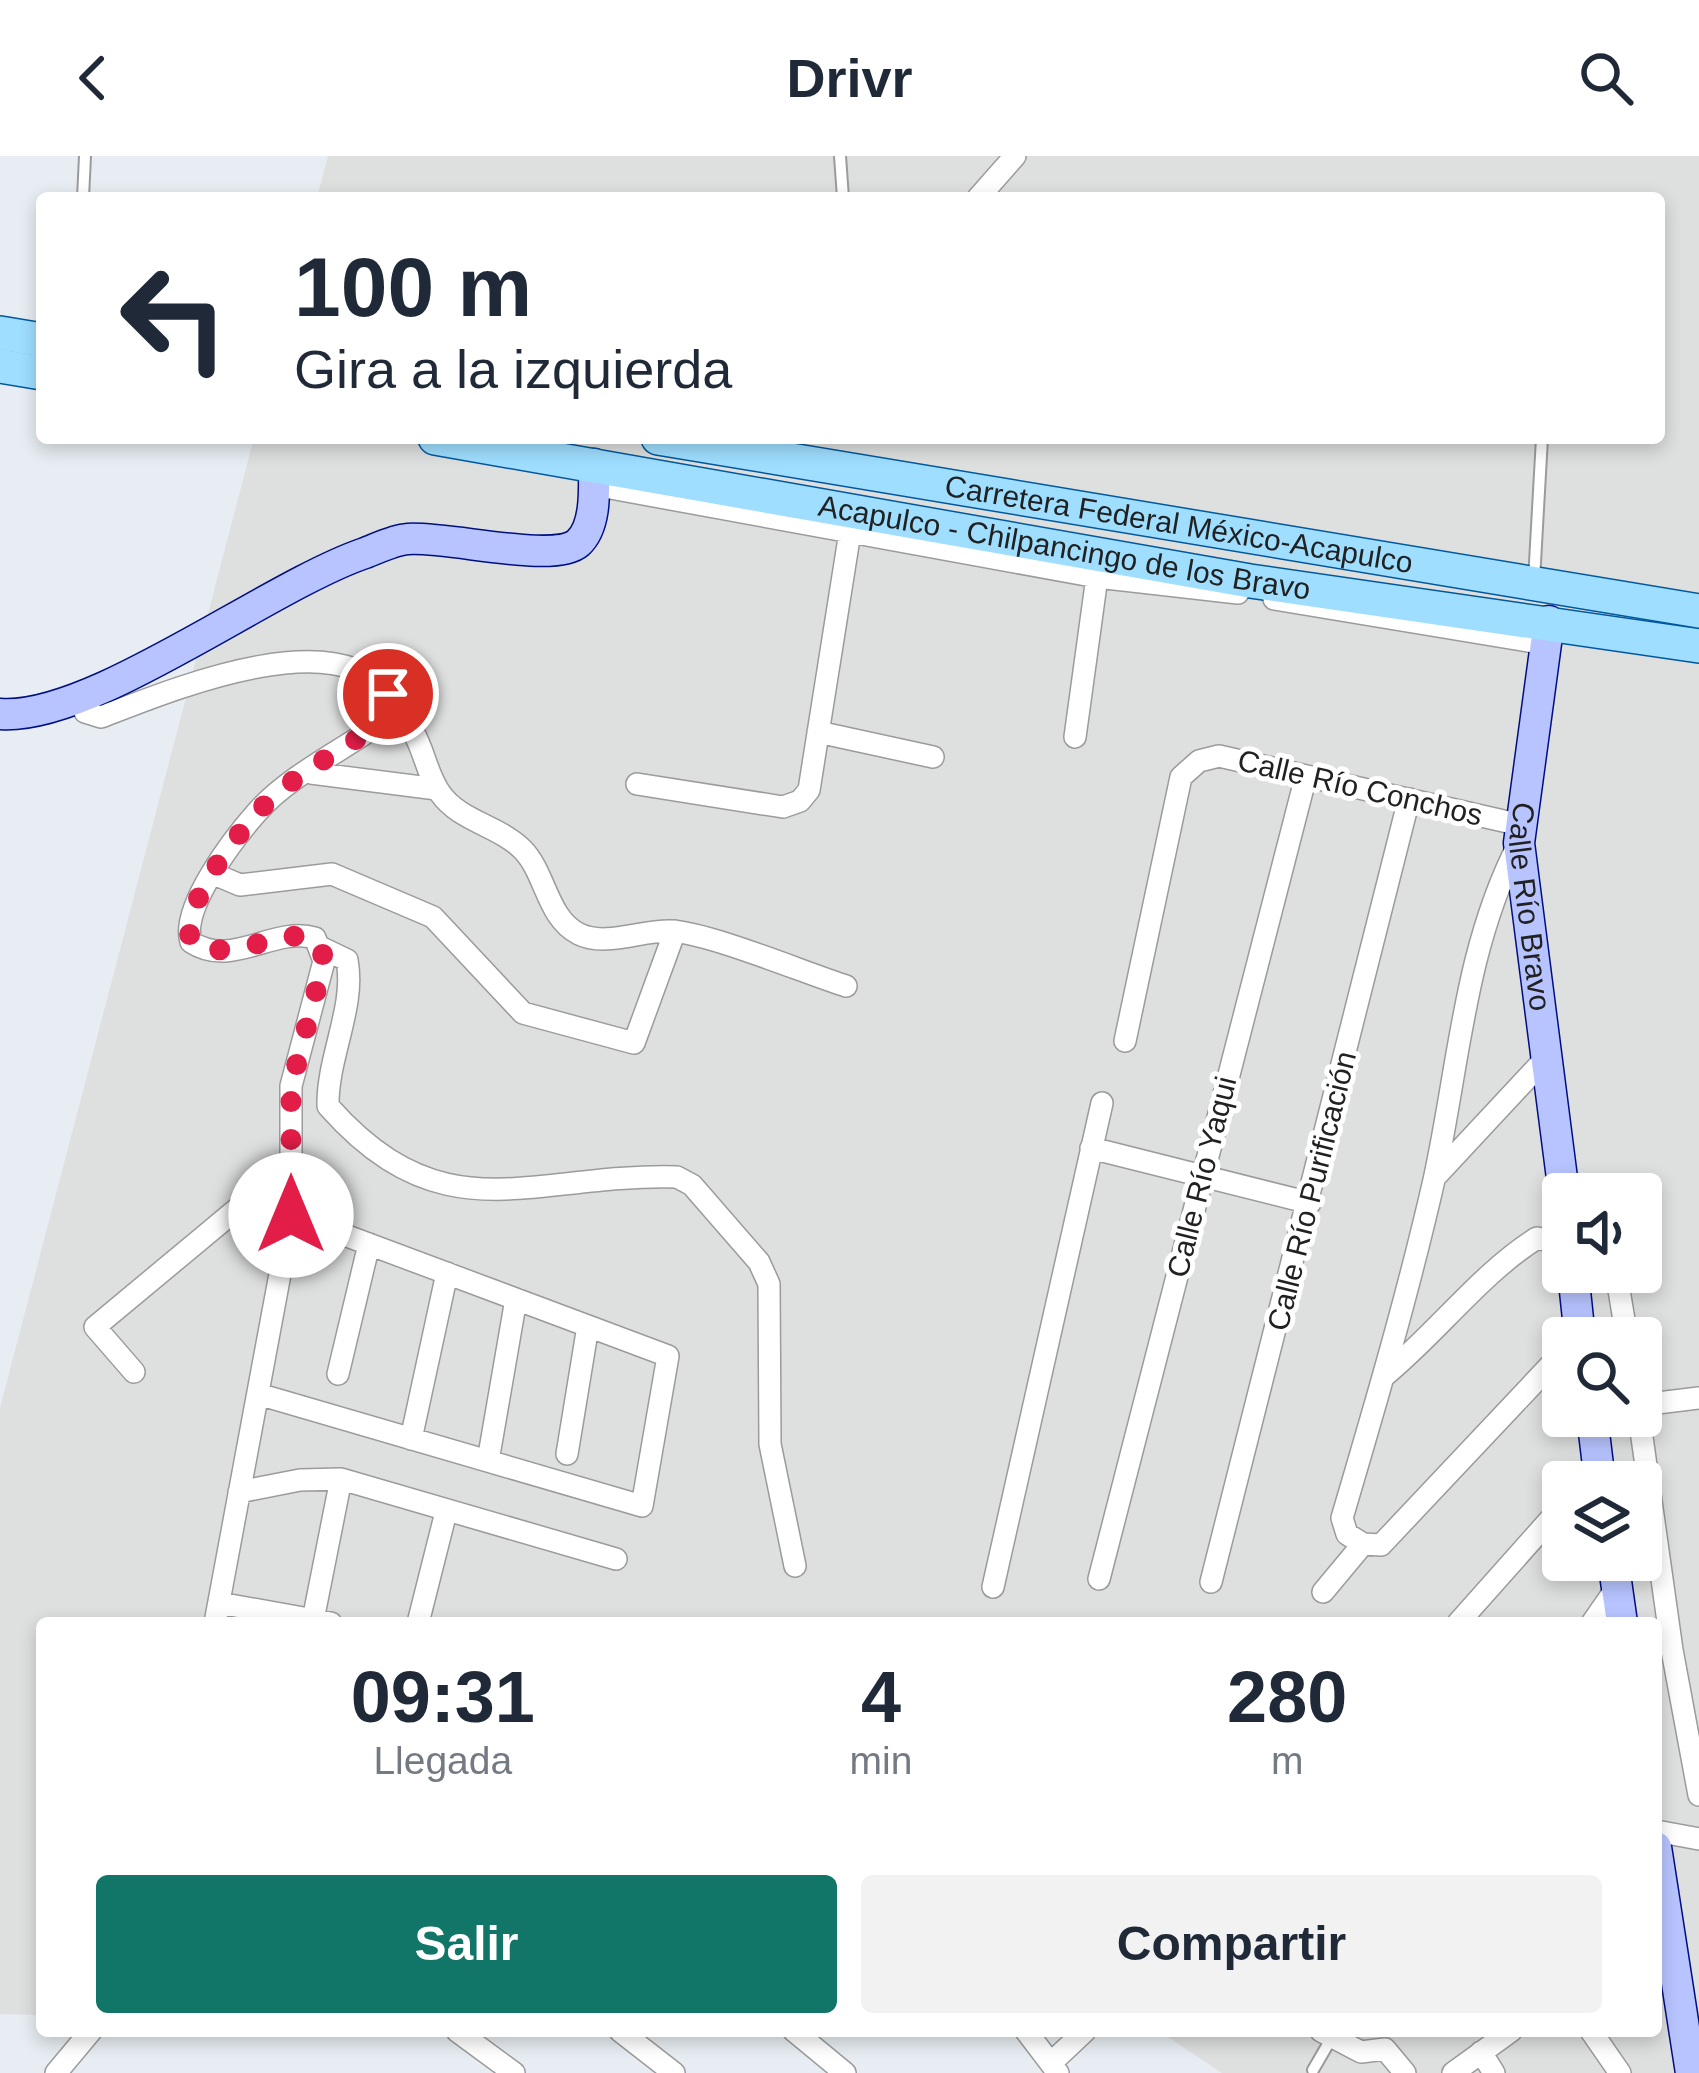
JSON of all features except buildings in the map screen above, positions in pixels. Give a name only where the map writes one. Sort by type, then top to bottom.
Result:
[{"type":"main road","points":[[0,333],[36,339]]},
{"type":"main road","points":[[0,366],[36,372]]},
{"type":"main road","name":"Acapulco - Chilpancingo de los Bravo","points":[[461,444],[594,475],[1548,633],[1699,646]]},
{"type":"main road","name":"Carretera Federal México-Acapulco","points":[[694,444],[1699,611]]},
{"type":"street","points":[[983,192],[1015,156]]},
{"type":"street","points":[[0,714],[80,699],[336,563],[404,539],[471,541],[552,555],[577,544],[589,527],[594,475],[850,532],[1096,577],[1548,633]]},
{"type":"street","points":[[638,784],[783,807],[800,801],[808,790],[850,532]]},
{"type":"street","points":[[1075,737],[1096,577]]},
{"type":"street","name":"Calle Río Bravo","points":[[1548,633],[1520,834],[1561,1173]]},
{"type":"street","points":[[80,699],[86,712],[101,717],[215,672],[325,664],[360,670],[378,680],[388,694],[389,710],[382,722],[260,809],[214,874],[186,926],[191,942],[218,954],[300,934],[315,938],[324,961],[291,1086],[291,1215],[217,1613],[270,1617]]},
{"type":"street","points":[[389,710],[404,718],[417,735],[437,789],[450,806],[522,848],[561,919],[579,934],[598,939],[675,931],[846,986]]},
{"type":"street","points":[[818,732],[934,757]]},
{"type":"street","name":"Calle Río Conchos","points":[[1125,1041],[1181,776],[1198,761],[1219,756],[1409,799],[1520,834]]},
{"type":"street","points":[[311,773],[437,789]]},
{"type":"street","name":"Calle Río Yaqui","points":[[1099,1579],[1306,776]]},
{"type":"street","name":"Calle Río Purificación","points":[[1211,1582],[1409,799]]},
{"type":"street","points":[[1520,834],[1494,891],[1468,986],[1434,1178],[1342,1518],[1347,1534],[1363,1544],[1381,1545],[1542,1376]]},
{"type":"street","points":[[214,874],[240,885],[332,874],[433,917],[523,1013],[634,1043],[675,931]]},
{"type":"street","points":[[322,949],[347,960],[351,980],[327,1075],[328,1106],[389,1160],[426,1182],[494,1190],[677,1177],[692,1185],[759,1262],[769,1285],[773,1317],[770,1444],[795,1566]]},
{"type":"street","points":[[1434,1178],[1546,1058]]},
{"type":"street","points":[[993,1587],[1102,1103]]},
{"type":"street","points":[[1090,1148],[1310,1202]]},
{"type":"street","points":[[134,1372],[95,1327],[291,1164]]},
{"type":"street","points":[[258,1394],[642,1506],[668,1356],[291,1215]]},
{"type":"street","points":[[1383,1377],[1431,1338],[1516,1251],[1542,1239]]},
{"type":"street","points":[[338,1374],[369,1244]]},
{"type":"street","points":[[411,1438],[447,1273]]},
{"type":"street","points":[[488,1461],[516,1299]]},
{"type":"street","points":[[567,1454],[589,1327]]},
{"type":"street","points":[[1662,1403],[1699,1398]]},
{"type":"street","points":[[1642,1437],[1672,1649],[1699,1795]]},
{"type":"street","points":[[239,1492],[300,1480],[341,1479],[616,1558]]},
{"type":"street","points":[[323,1617],[341,1479]]},
{"type":"street","points":[[420,1617],[446,1512]]},
{"type":"street","points":[[1462,1617],[1542,1528]]},
{"type":"street","points":[[1323,1592],[1363,1544]]},
{"type":"street","points":[[1595,1617],[1612,1581]]},
{"type":"street","points":[[1616,1581],[1621,1617]]},
{"type":"street","points":[[1662,1832],[1699,1839]]},
{"type":"street","points":[[1662,1887],[1690,2073]]},
{"type":"street","points":[[56,2073],[86,2037]]},
{"type":"street","points":[[465,2037],[514,2073]]},
{"type":"street","points":[[628,2037],[674,2073]]},
{"type":"street","points":[[801,2037],[845,2073]]},
{"type":"street","points":[[1031,2037],[1054,2068],[1080,2037]]},
{"type":"street","points":[[1330,2037],[1361,2052],[1387,2040],[1405,2073]]},
{"type":"street","points":[[1453,2073],[1502,2037]]},
{"type":"street","points":[[1595,2037],[1620,2073]]},
{"type":"street","points":[[1481,2053],[1495,2073]]},
{"type":"lane","points":[[83,192],[86,156]]},
{"type":"lane","points":[[840,156],[843,192]]},
{"type":"lane","points":[[1534,583],[1542,444]]},
{"type":"lane","points":[[1313,2070],[1325,2037]]},
{"type":"shaded area","points":[[328,156],[1699,156],[1699,2073],[1222,2073],[1168,2037],[1662,2037],[1662,1617],[36,1617],[36,2015],[0,2014],[0,1408],[252,444],[1665,444],[1665,192],[319,192]]},
{"type":"route","points":[[291,1215],[291,1086],[324,961],[322,949],[315,938],[300,934],[218,954],[191,942],[186,926],[194,903],[260,809],[382,722],[389,710],[388,694]]}]
